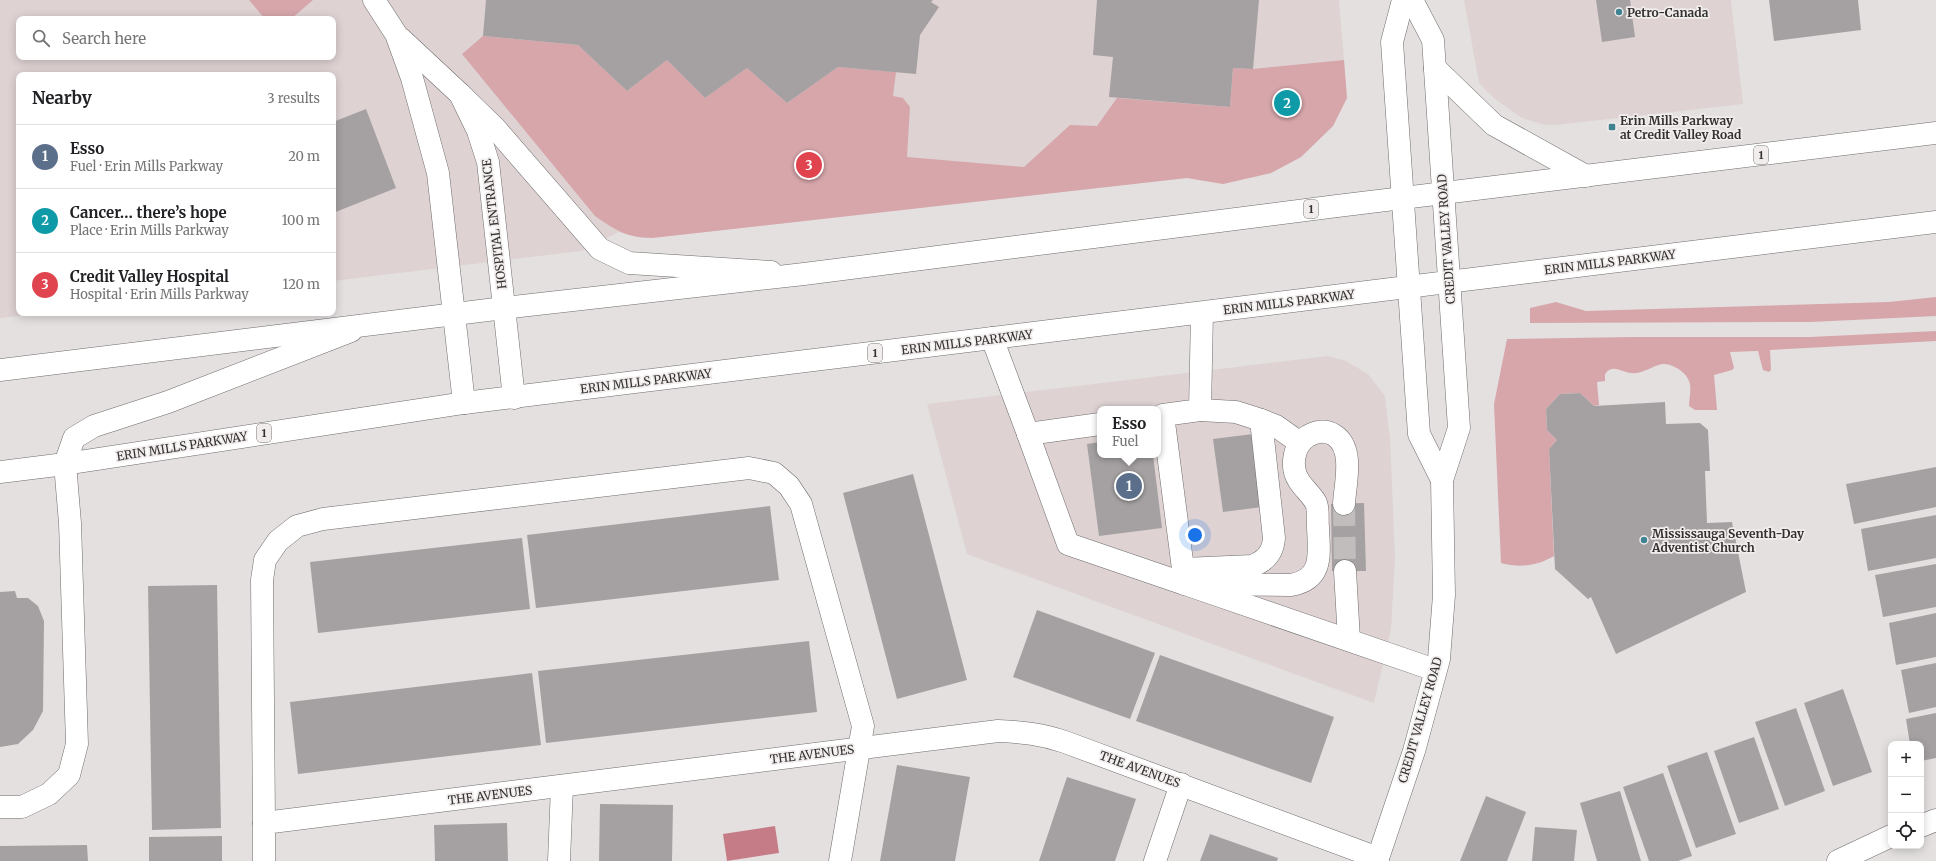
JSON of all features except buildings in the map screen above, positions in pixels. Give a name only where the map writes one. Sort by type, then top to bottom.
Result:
[{"type":"main road","name":"HOSPITAL ENTRANCE","points":[[374,0],[396,34],[412,78],[438,173],[464,403]]},
{"type":"main road","name":"CREDIT VALLEY ROAD","points":[[1403,0],[1392,42],[1419,434],[1442,480]]},
{"type":"main road","name":"CREDIT VALLEY ROAD","points":[[1377,859],[1414,751],[1439,659],[1444,595],[1442,480],[1459,428],[1433,40],[1412,0]]},
{"type":"main road","name":"HOSPITAL ENTRANCE","points":[[396,34],[460,94],[478,131],[488,162],[514,398]]},
{"type":"main road","points":[[1435,68],[1494,124],[1586,176]]},
{"type":"main road","points":[[460,94],[495,128],[600,249],[629,263],[804,274]]},
{"type":"main road","name":"1","points":[[0,370],[504,308],[804,274],[1402,198],[1936,133]]},
{"type":"main road","name":"ERIN MILLS PARKWAY","points":[[0,472],[65,464],[464,403],[1936,222]]},
{"type":"main road","points":[[1200,410],[1202,313]]},
{"type":"main road","points":[[0,807],[22,807],[49,794],[69,775],[77,744],[70,523],[65,464],[74,438],[94,426],[168,402],[365,325]]},
{"type":"main road","points":[[992,338],[1068,544],[1184,576],[1349,640],[1435,670]]},
{"type":"main road","points":[[1161,415],[1200,410],[1236,412],[1276,426],[1300,443]]},
{"type":"main road","points":[[1184,576],[1252,566],[1261,563],[1274,547],[1262,420]]},
{"type":"main road","points":[[1161,422],[1184,576]]},
{"type":"main road","points":[[1028,434],[1097,424]]},
{"type":"main road","points":[[1184,576],[1291,585],[1302,583],[1313,575],[1320,554],[1317,505],[1298,480],[1294,469],[1294,457],[1300,443],[1308,436],[1319,431],[1329,432],[1337,437],[1343,444],[1347,454],[1344,504]]},
{"type":"main road","points":[[264,861],[262,580],[265,560],[278,541],[297,526],[330,518],[726,469],[749,468],[774,473],[789,486],[801,504],[863,726],[840,861]]},
{"type":"main road","points":[[1345,571],[1349,640]]},
{"type":"main road","name":"THE AVENUES","points":[[264,823],[998,731],[1043,734],[1181,784],[1377,859]]},
{"type":"main road","points":[[1155,861],[1181,784]]},
{"type":"main road","points":[[559,861],[562,786]]},
{"type":"main road","points":[[1924,825],[1936,820]]},
{"type":"main road","points":[[1838,861],[1888,837]]},
{"type":"shaded area","points":[[0,0],[1339,0],[1347,98],[1333,126],[1301,157],[1271,173],[1223,184],[1187,178],[652,238],[636,237],[619,232],[581,251],[336,281],[336,72],[16,72],[16,316],[18,316],[0,318]]},
{"type":"shaded area","points":[[249,0],[313,0],[294,16],[262,16]]},
{"type":"shaded area","points":[[1464,0],[1731,0],[1743,104],[1556,125],[1545,125],[1522,118],[1495,99],[1479,83]]},
{"type":"shaded area","points":[[483,36],[578,45],[627,91],[667,60],[705,98],[747,68],[787,103],[838,67],[896,72],[893,96],[903,98],[910,107],[907,157],[1024,167],[1070,125],[1097,126],[1117,98],[1230,107],[1233,68],[1253,69],[1344,60],[1347,98],[1333,126],[1301,157],[1271,173],[1223,184],[1187,178],[652,238],[628,235],[609,226],[595,216],[462,54]]},
{"type":"shaded area","points":[[1936,297],[1936,316],[1811,322],[1530,323],[1530,308],[1556,302],[1586,311],[1889,302]]},
{"type":"shaded area","points":[[1936,331],[1936,341],[1770,350],[1771,370],[1769,372],[1763,370],[1758,351],[1730,352],[1734,368],[1732,370],[1714,375],[1717,410],[1695,410],[1689,406],[1689,381],[1685,374],[1666,364],[1636,373],[1615,369],[1608,371],[1605,374],[1605,381],[1597,382],[1599,405],[1594,406],[1580,393],[1560,394],[1546,409],[1547,430],[1557,440],[1549,449],[1554,556],[1535,564],[1522,566],[1501,563],[1494,404],[1507,339],[1810,337]]},
{"type":"shaded area","points":[[1328,356],[1346,361],[1368,374],[1385,396],[1390,440],[1395,559],[1391,629],[1374,703],[967,554],[927,404]]},
{"type":"shaded area","points":[[775,826],[779,853],[727,861],[723,834]]},
{"type":"tunnel","points":[[1344,504],[1345,571]]},
{"type":"place","name":"Petro-Canada","points":[[1619,12]]},
{"type":"place","name":"Cancer… there’s hope","points":[[1287,103]]},
{"type":"place","name":"Erin Mills Parkway at Credit Valley Road","points":[[1612,127]]},
{"type":"place","name":"Credit Valley Hospital","points":[[809,165]]},
{"type":"place","name":"Esso","points":[[1129,486]]},
{"type":"place","name":"Mississauga Seventh-Day Adventist Church","points":[[1644,540]]}]
